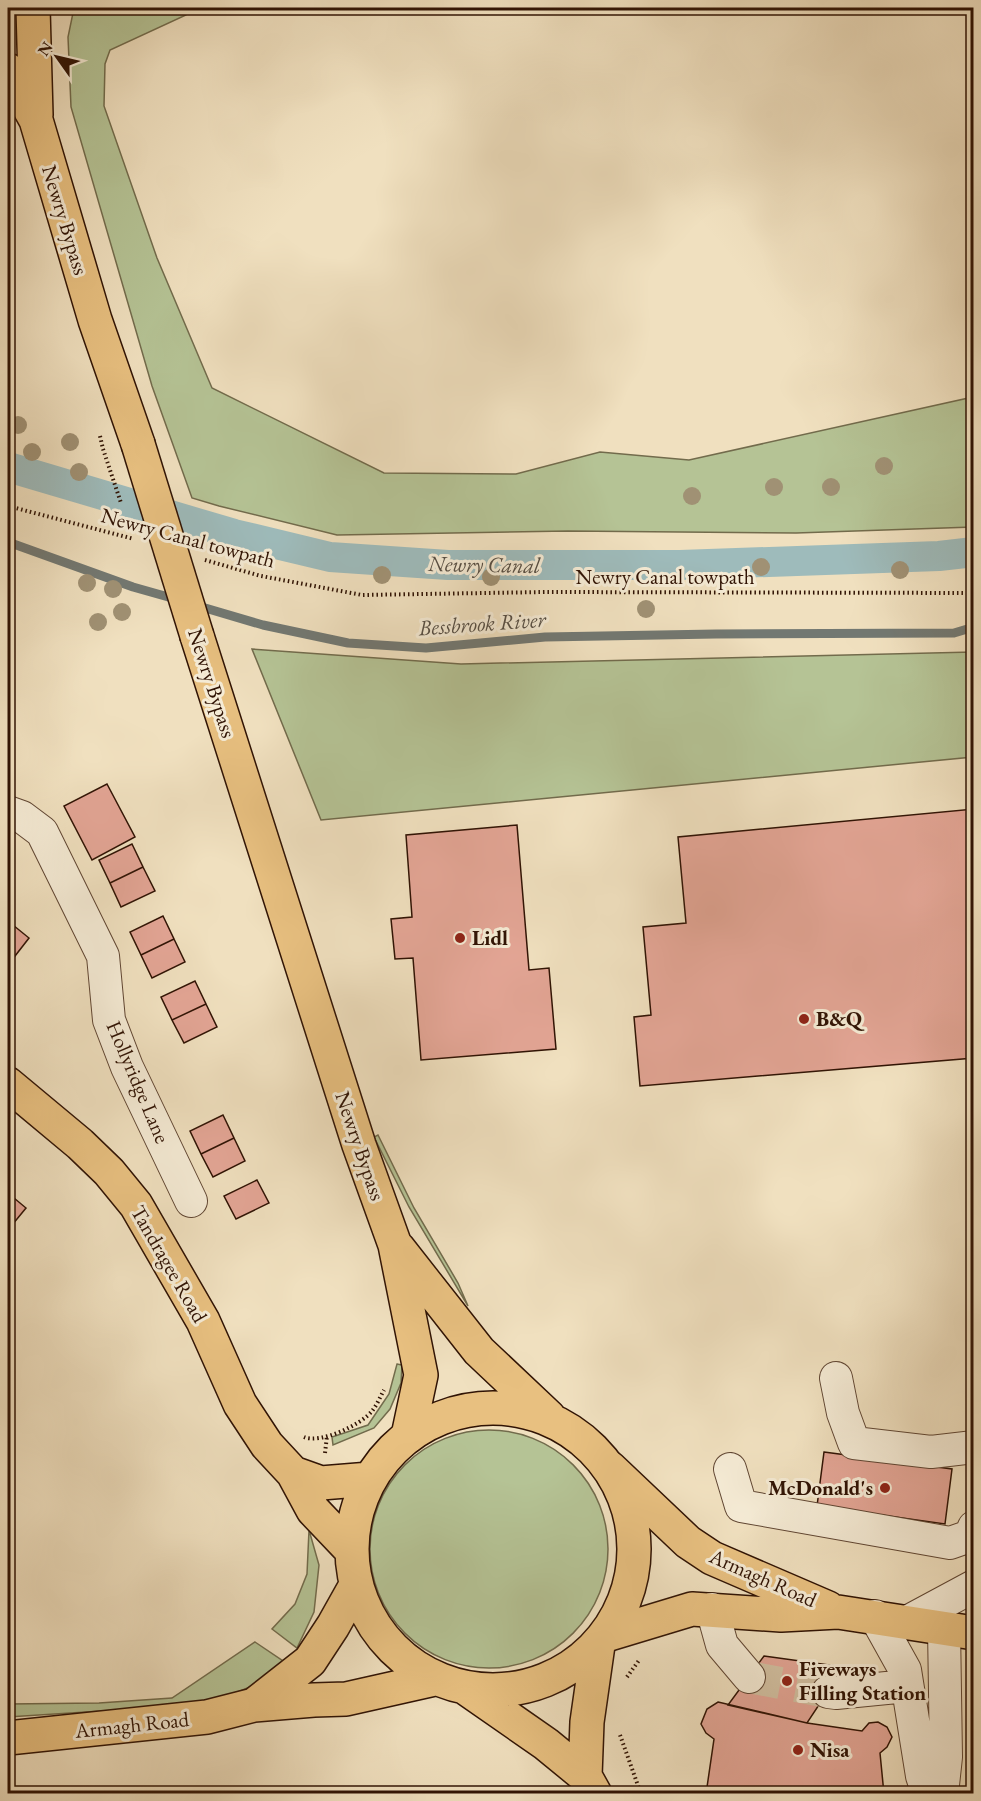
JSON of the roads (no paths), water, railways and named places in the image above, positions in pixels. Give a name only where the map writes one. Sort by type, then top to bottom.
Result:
[{"type":"main road","points":[[33,8],[36,120]]},
{"type":"main road","points":[[8,70],[36,120]]},
{"type":"main road","name":"Newry Bypass","points":[[36,120],[95,320],[138,444],[358,1144],[395,1245]]},
{"type":"main road","name":"Tandragee Road","points":[[8,1084],[80,1144],[109,1172],[136,1205],[203,1322],[240,1404],[267,1445],[293,1473],[313,1510],[351,1550]]},
{"type":"main road","points":[[395,1245],[479,1351],[552,1420],[584,1440],[610,1468],[627,1502],[635,1539],[632,1577],[620,1613],[602,1640],[567,1670],[531,1686],[499,1691],[466,1689],[435,1679],[408,1663],[385,1641],[367,1615],[356,1585],[351,1550],[356,1514],[370,1479],[386,1456],[408,1436],[433,1420],[462,1411],[492,1407],[523,1410],[552,1420]]},
{"type":"main road","points":[[395,1245],[421,1375],[408,1436]]},
{"type":"main road","name":"Armagh Road","points":[[610,1468],[688,1542],[712,1558],[838,1612]]},
{"type":"main road","name":"Tandragee Road","points":[[293,1473],[321,1483],[370,1479]]},
{"type":"main road","name":"Armagh Road","points":[[254,1705],[310,1661],[356,1585]]},
{"type":"main road","name":"Armagh Road","points":[[602,1640],[692,1609],[781,1615],[838,1612],[958,1631]]},
{"type":"main road","points":[[590,1785],[587,1722],[602,1640]]},
{"type":"main road","name":"Armagh Road","points":[[8,1738],[207,1717],[254,1705],[345,1699],[435,1679]]},
{"type":"main road","points":[[466,1689],[546,1744],[590,1785]]},
{"type":"street","name":"Hollyridge Lane","points":[[8,812],[22,817],[42,832],[103,956],[109,1020],[127,1067],[191,1201]]},
{"type":"street","points":[[836,1378],[843,1413],[854,1443],[880,1446],[955,1430],[974,1445]]},
{"type":"street","points":[[730,1469],[741,1506],[950,1543],[970,1536],[974,1527]]},
{"type":"street","points":[[928,1794],[922,1776],[903,1663],[891,1619],[974,1586]]},
{"type":"street","points":[[712,1609],[722,1645],[749,1677]]},
{"type":"street","points":[[942,1794],[958,1631]]},
{"type":"street","points":[[828,1692],[907,1686]]},
{"type":"waterway","name":"Newry Canal","points":[[8,467],[234,534],[330,557],[448,565],[680,565],[939,556],[974,552]]},
{"type":"waterway","name":"Bessbrook River","points":[[8,542],[133,587],[179,600]]},
{"type":"waterway","name":"Bessbrook River","points":[[195,605],[263,625],[348,643],[426,648],[545,637],[954,633],[974,627]]},
{"type":"tunnel","points":[[749,1677],[828,1692]]},
{"type":"place","name":"Lidl","points":[[460,938]]},
{"type":"place","name":"B&Q","points":[[804,1019]]},
{"type":"place","name":"McDonald's","points":[[885,1488]]},
{"type":"place","name":"Fiveways Filling Station","points":[[787,1681]]},
{"type":"place","name":"Nisa","points":[[798,1750]]}]
